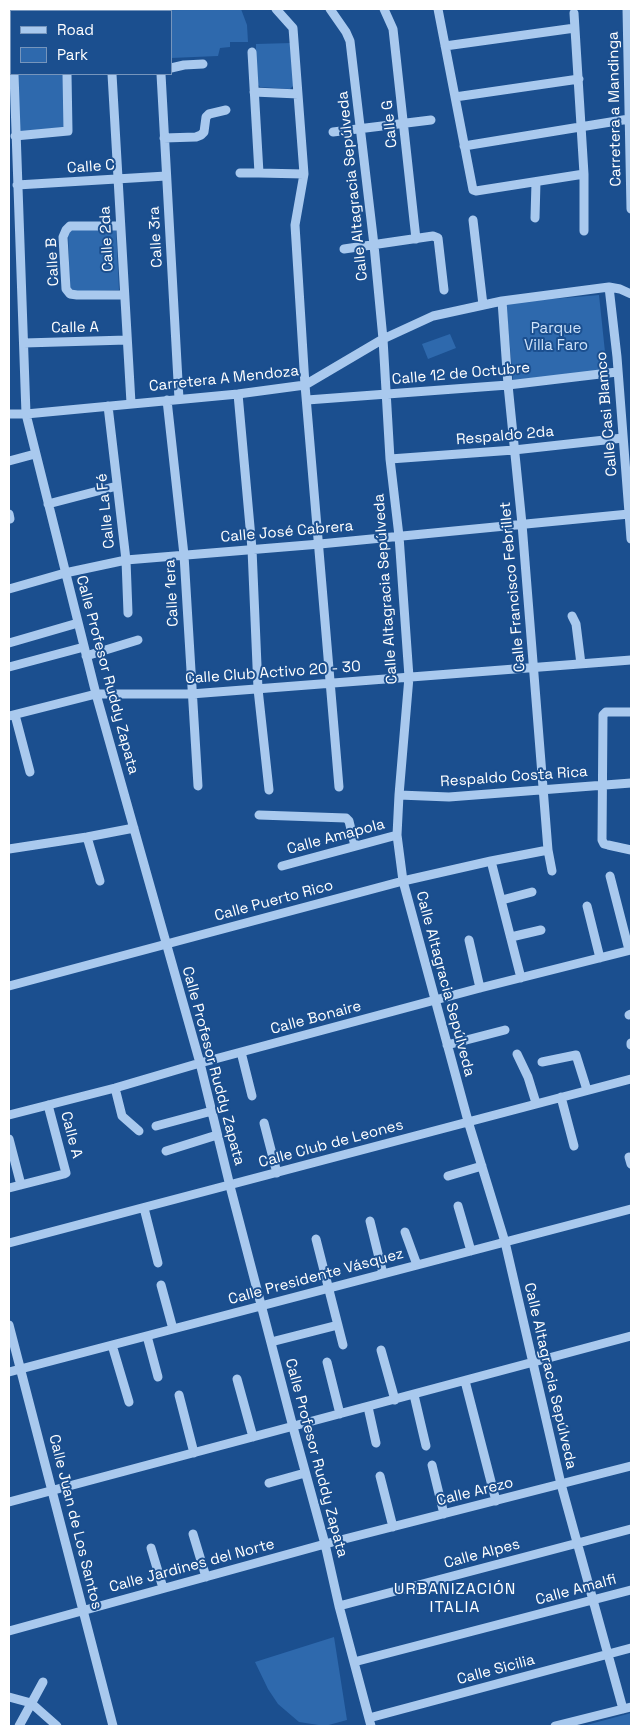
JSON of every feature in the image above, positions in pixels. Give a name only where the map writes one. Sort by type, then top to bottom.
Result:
[{"type":"street","points":[[276,9],[293,28],[304,174],[295,225],[305,385],[308,400],[339,787]]},
{"type":"street","name":"Calle Altagracia Sepúlveda","points":[[330,9],[350,41],[383,339],[390,459],[409,677],[398,795],[397,835],[403,881],[468,1121],[505,1242],[561,1484],[592,1600],[627,1708]]},
{"type":"street","name":"Calle G","points":[[384,9],[393,29],[416,239]]},
{"type":"street","points":[[438,9],[474,191],[584,174]]},
{"type":"street","name":"Carretera a Mandinga","points":[[627,9],[631,209]]},
{"type":"street","points":[[574,13],[584,174],[584,231]]},
{"type":"street","points":[[445,46],[576,28]]},
{"type":"street","points":[[252,52],[259,174]]},
{"type":"street","points":[[172,68],[203,64]]},
{"type":"street","points":[[14,75],[26,414]]},
{"type":"street","points":[[15,136],[68,131],[66,75]]},
{"type":"street","name":"Calle 2da","points":[[112,75],[131,403]]},
{"type":"street","name":"Calle 3ra","points":[[161,75],[179,399]]},
{"type":"street","points":[[455,98],[578,79]]},
{"type":"street","points":[[254,92],[298,94]]},
{"type":"street","points":[[164,138],[196,137],[201,135],[204,132],[206,117],[209,114],[226,110]]},
{"type":"street","points":[[464,146],[629,119]]},
{"type":"street","points":[[333,132],[431,120]]},
{"type":"street","points":[[240,173],[304,174]]},
{"type":"street","name":"Calle C","points":[[17,185],[166,176]]},
{"type":"street","points":[[535,218],[536,182]]},
{"type":"street","points":[[473,220],[483,305]]},
{"type":"street","name":"Calle B","points":[[120,226],[70,226],[66,230],[63,237],[66,290],[70,294],[77,295],[124,295]]},
{"type":"street","points":[[344,249],[434,236],[438,238],[444,290]]},
{"type":"street","name":"Carretera A Mendoza","points":[[9,414],[238,394],[305,385],[383,339],[433,316],[502,301],[609,287],[631,294]]},
{"type":"street","name":"Calle Casi Blamco","points":[[609,287],[631,539]]},
{"type":"street","name":"Calle Francisco Febrillet","points":[[502,301],[548,850],[552,871]]},
{"type":"street","name":"Calle A","points":[[24,342],[126,340]]},
{"type":"street","name":"Calle 12 de Octubre","points":[[308,400],[508,384],[617,372]]},
{"type":"street","points":[[238,394],[252,549],[258,689],[269,790]]},
{"type":"street","name":"Calle 1era","points":[[167,400],[184,555],[198,786]]},
{"type":"street","name":"Calle La Fé","points":[[108,406],[126,560],[128,613]]},
{"type":"street","name":"Calle Profesor Ruddy Zapata","points":[[26,414],[96,694],[200,1063],[230,1186],[370,1722]]},
{"type":"street","name":"Respaldo 2da","points":[[390,459],[514,450],[623,438]]},
{"type":"street","points":[[9,460],[35,454]]},
{"type":"street","points":[[48,504],[117,486]]},
{"type":"street","name":"Calle José Cabrera","points":[[9,589],[65,573],[126,560],[320,544],[630,511]]},
{"type":"street","points":[[572,616],[576,624],[581,664]]},
{"type":"street","points":[[9,643],[78,623]]},
{"type":"street","points":[[9,667],[138,640]]},
{"type":"street","name":"Calle Club Activo 20 - 30","points":[[12,716],[96,694],[191,694],[631,660]]},
{"type":"street","points":[[631,712],[604,713],[602,840],[604,844],[631,850]]},
{"type":"street","points":[[12,716],[30,772]]},
{"type":"street","name":"Respaldo Costa Rica","points":[[398,795],[448,797],[543,788],[631,783]]},
{"type":"street","points":[[259,816],[346,818],[349,821],[355,846]]},
{"type":"street","points":[[10,846],[87,837],[134,828]]},
{"type":"street","name":"Calle Amapola","points":[[282,866],[397,835]]},
{"type":"street","points":[[87,837],[100,881]]},
{"type":"street","name":"Calle Puerto Rico","points":[[9,986],[403,881],[548,850]]},
{"type":"street","points":[[491,861],[521,978]]},
{"type":"street","points":[[610,876],[630,950]]},
{"type":"street","points":[[502,900],[532,892]]},
{"type":"street","points":[[587,906],[600,958]]},
{"type":"street","points":[[511,937],[541,930]]},
{"type":"street","points":[[468,940],[480,988]]},
{"type":"street","name":"Calle Bonaire","points":[[9,1115],[115,1088],[200,1063],[480,988],[630,950]]},
{"type":"street","points":[[447,1045],[505,1030]]},
{"type":"street","points":[[241,1052],[252,1096]]},
{"type":"street","points":[[517,1054],[528,1077],[536,1103]]},
{"type":"street","points":[[542,1062],[576,1055],[587,1090]]},
{"type":"street","name":"Calle Club de Leones","points":[[9,1243],[631,1079]]},
{"type":"street","points":[[115,1088],[122,1116],[139,1131]]},
{"type":"street","points":[[561,1097],[574,1146]]},
{"type":"street","name":"Calle A","points":[[21,1185],[66,1173],[48,1105]]},
{"type":"street","points":[[156,1126],[212,1111]]},
{"type":"street","points":[[264,1123],[277,1173]]},
{"type":"street","points":[[166,1151],[217,1135]]},
{"type":"street","points":[[9,1139],[21,1185],[9,1188]]},
{"type":"street","points":[[448,1176],[482,1166]]},
{"type":"street","points":[[458,1206],[471,1251]]},
{"type":"street","points":[[144,1208],[158,1263]]},
{"type":"street","name":"Calle Presidente Vásquez","points":[[9,1372],[631,1209]]},
{"type":"street","points":[[370,1222],[382,1274]]},
{"type":"street","points":[[405,1232],[416,1265]]},
{"type":"street","points":[[316,1239],[344,1346]]},
{"type":"street","points":[[161,1285],[172,1329]]},
{"type":"street","name":"Calle Juan de Los Santos","points":[[9,1325],[113,1726]]},
{"type":"street","points":[[271,1342],[338,1325]]},
{"type":"street","points":[[146,1336],[158,1377]]},
{"type":"street","points":[[9,1502],[631,1336]]},
{"type":"street","points":[[112,1344],[129,1402]]},
{"type":"street","points":[[381,1350],[395,1400]]},
{"type":"street","points":[[327,1362],[340,1414]]},
{"type":"street","points":[[237,1379],[252,1437]]},
{"type":"street","points":[[465,1381],[496,1500]]},
{"type":"street","points":[[179,1395],[194,1453]]},
{"type":"street","points":[[414,1395],[426,1446]]},
{"type":"street","points":[[368,1407],[376,1443]]},
{"type":"street","points":[[432,1465],[444,1514]]},
{"type":"street","name":"Calle Arezo","points":[[325,1544],[631,1466]]},
{"type":"street","points":[[269,1483],[305,1473]]},
{"type":"street","points":[[380,1476],[393,1527]]},
{"type":"street","name":"Calle Alpes","points":[[339,1606],[631,1529]]},
{"type":"street","points":[[193,1534],[206,1577]]},
{"type":"street","name":"Calle Jardines del Norte","points":[[9,1631],[325,1544]]},
{"type":"street","points":[[151,1548],[163,1588]]},
{"type":"street","name":"Calle Amalfi","points":[[354,1662],[631,1590]]},
{"type":"street","name":"Calle Sicilia","points":[[370,1722],[631,1648]]},
{"type":"street","points":[[20,1726],[43,1682]]},
{"type":"street","points":[[9,1697],[31,1704],[57,1726]]},
{"type":"street","points":[[555,1726],[566,1725],[627,1708]]},
{"type":"green space","points":[[241,9],[247,25],[248,42],[230,42],[230,47],[220,48],[218,56],[172,58],[172,10],[163,10]]},
{"type":"green space","points":[[291,43],[294,85],[290,89],[260,87],[256,82],[256,44]]},
{"type":"green space","points":[[18,75],[64,75],[66,127],[19,132]]},
{"type":"green space","points":[[116,229],[119,290],[70,292],[68,230]]},
{"type":"green space","name":"Parque Villa Faro","points":[[599,295],[607,371],[513,380],[506,303]]},
{"type":"green space","points":[[450,334],[456,348],[428,359],[422,344]]},
{"type":"green space","points":[[334,1637],[347,1720],[325,1726],[299,1722],[278,1704],[268,1689],[255,1662]]},
{"type":"green space","points":[[631,1713],[631,1726],[583,1726]]},
{"type":"district","name":"URBANIZACIÓN ITALIA","points":[[455,1599]]}]
